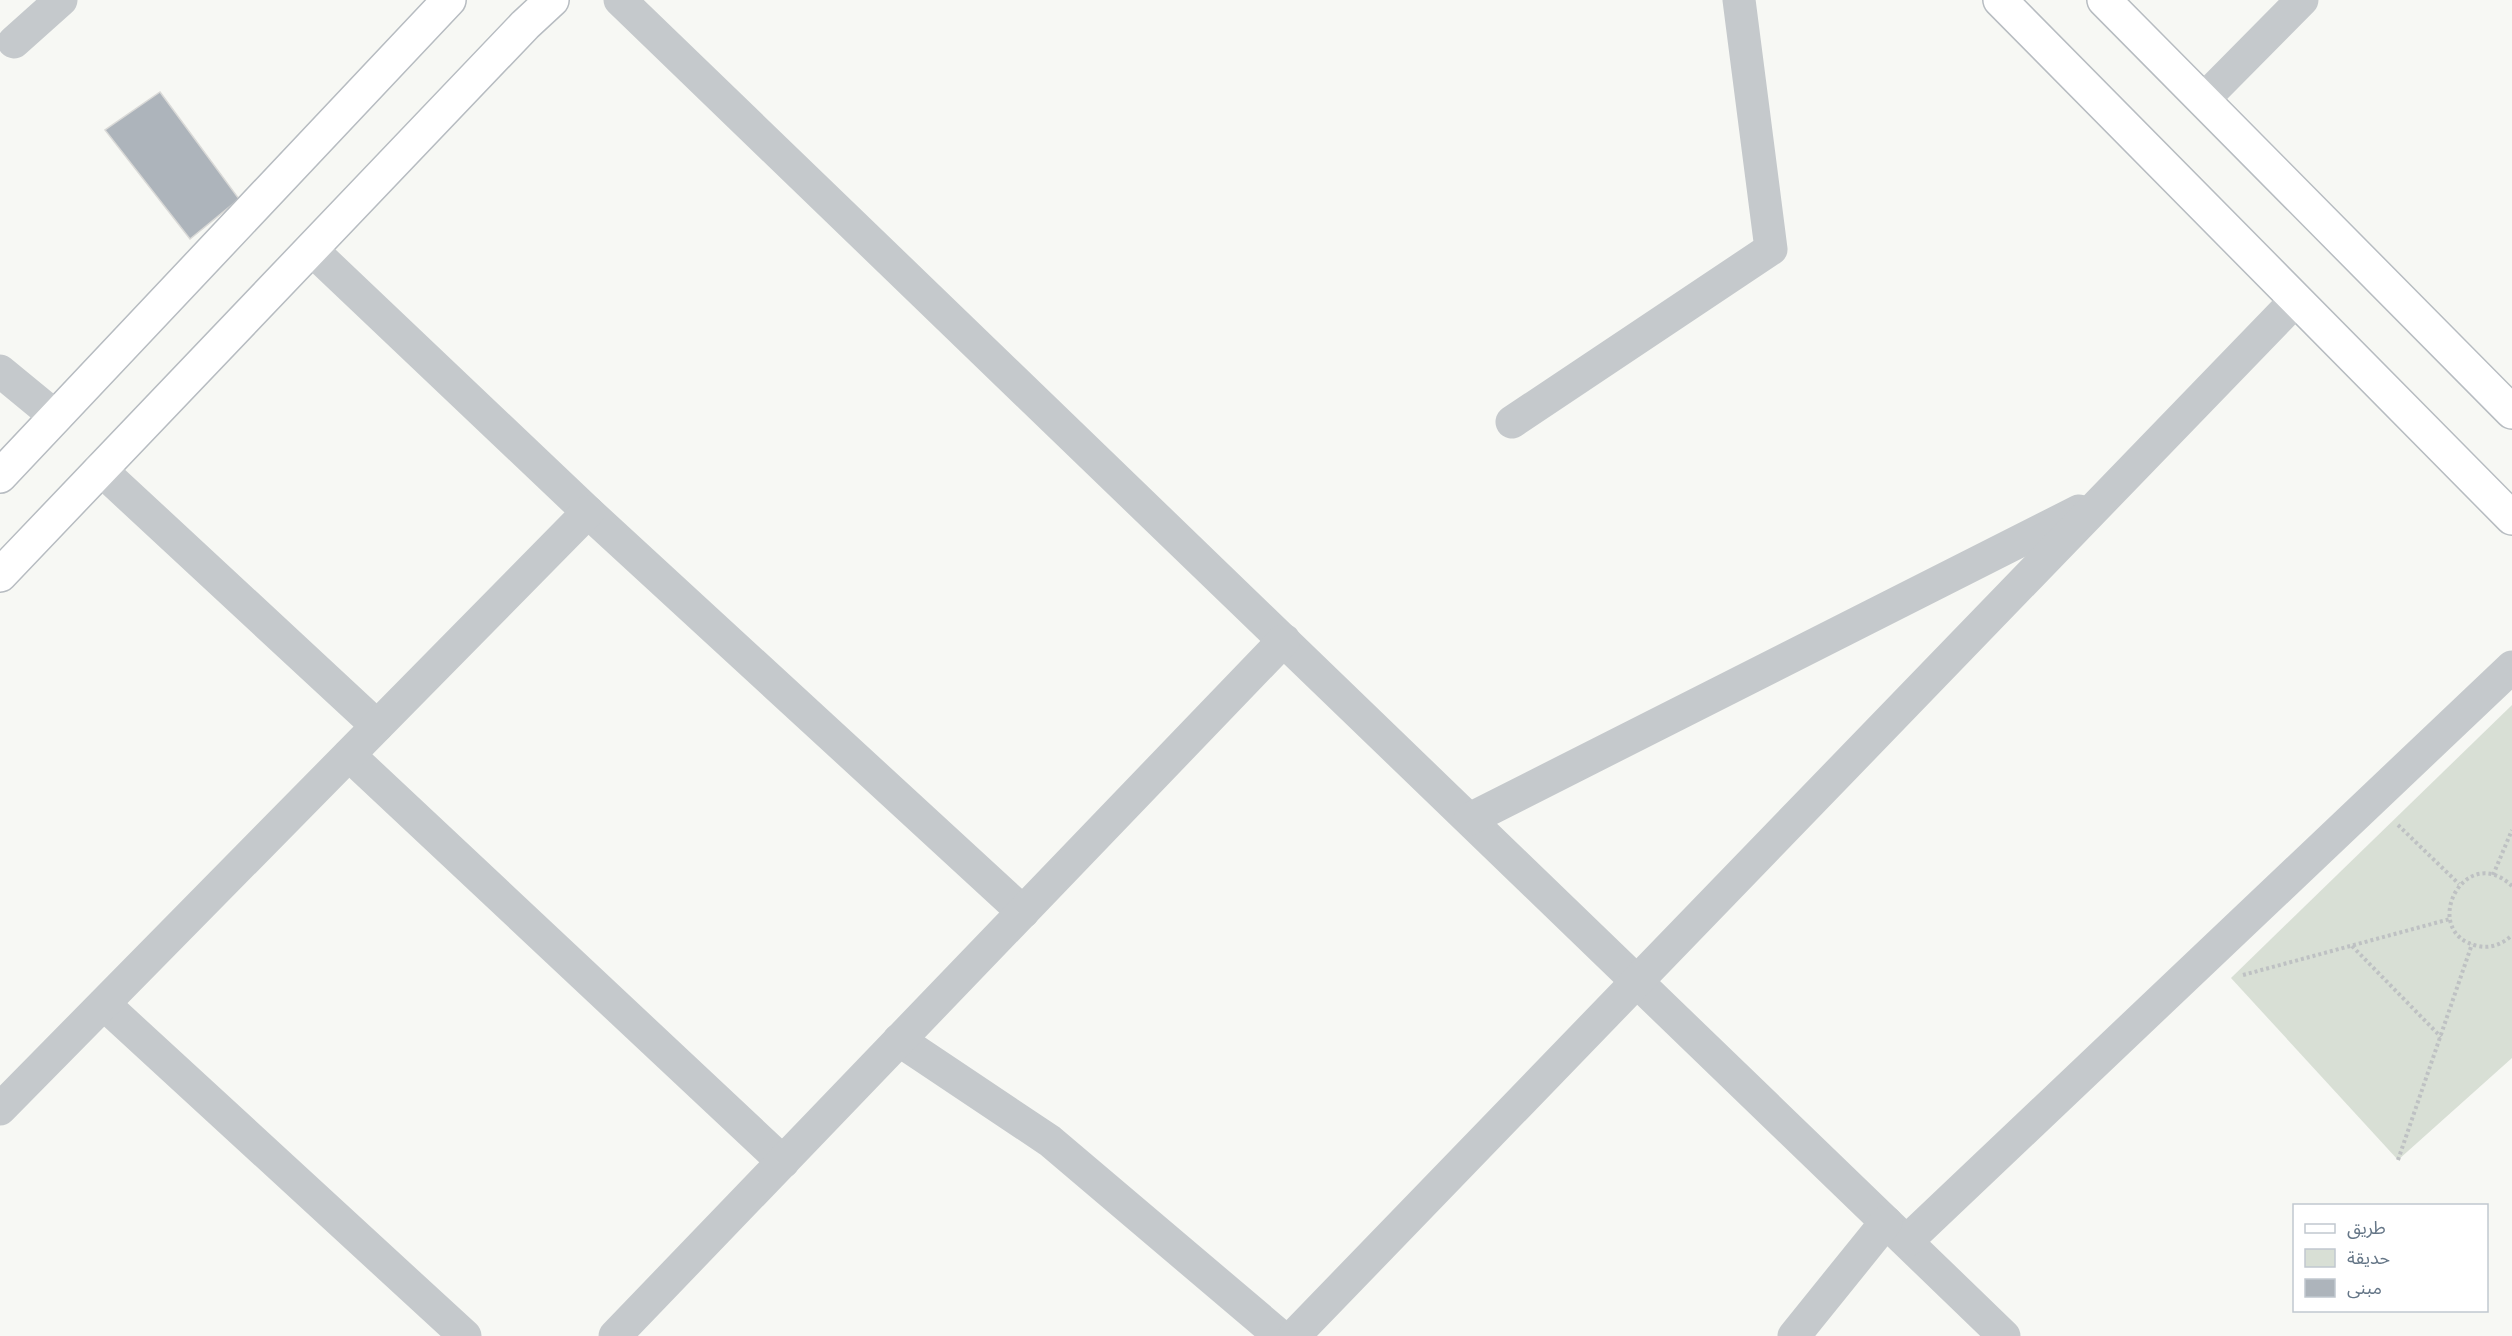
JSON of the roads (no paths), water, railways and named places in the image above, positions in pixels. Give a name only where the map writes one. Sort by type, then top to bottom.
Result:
[{"type":"main road","points":[[0,476],[449,0]]},
{"type":"main road","points":[[0,575],[525,25],[552,0]]},
{"type":"main road","points":[[2001,0],[2512,518]]},
{"type":"main road","points":[[2104,0],[2512,412]]},
{"type":"street","points":[[14,42],[61,0]]},
{"type":"street","points":[[620,0],[2004,1336]]},
{"type":"street","points":[[1512,422],[1771,249],[1739,0]]},
{"type":"street","points":[[2203,100],[2302,0]]},
{"type":"street","points":[[311,249],[588,512],[1023,912]]},
{"type":"street","points":[[1294,1336],[2296,300]]},
{"type":"street","points":[[0,371],[56,417]]},
{"type":"street","points":[[100,469],[377,726]]},
{"type":"street","points":[[1470,819],[2104,498]]},
{"type":"street","points":[[0,1109],[588,512]]},
{"type":"street","points":[[615,1336],[1284,640]]},
{"type":"street","points":[[1794,1336],[1896,1232],[2512,666]]},
{"type":"street","points":[[349,755],[783,1162]]},
{"type":"street","points":[[104,1004],[465,1336]]},
{"type":"street","points":[[899,1040],[1050,1142],[1280,1336]]}]
